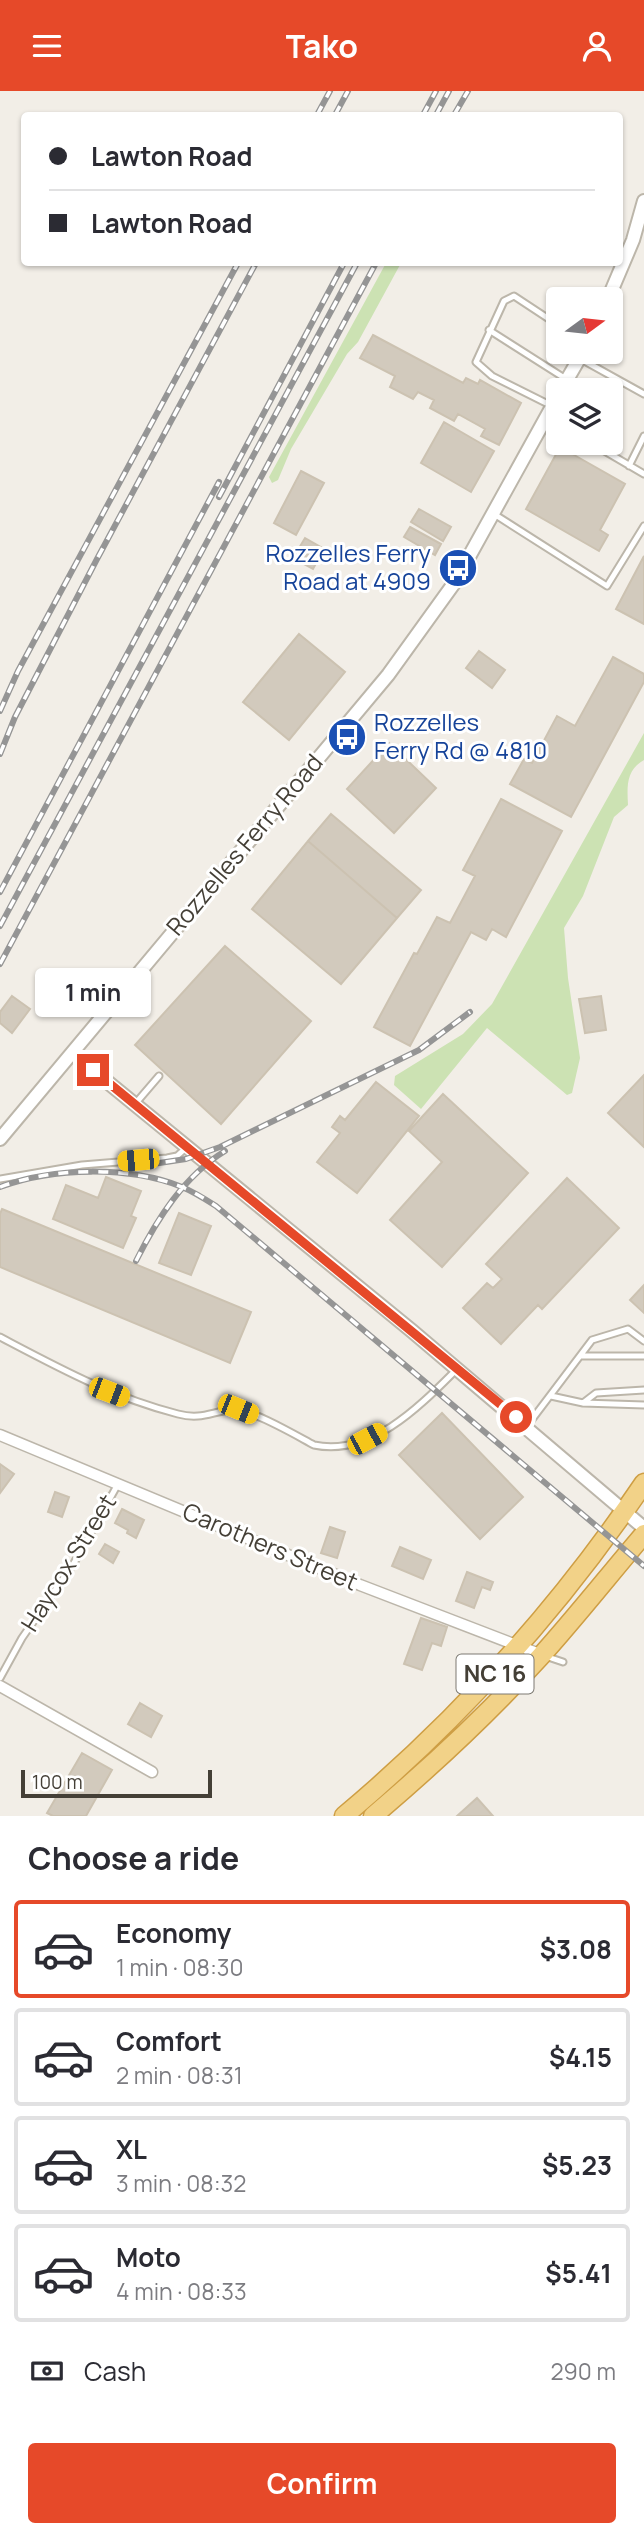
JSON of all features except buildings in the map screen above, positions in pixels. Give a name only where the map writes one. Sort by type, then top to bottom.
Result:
[{"type":"highway","name":"NC 16","points":[[344,1816],[433,1737],[519,1647],[564,1594],[644,1483]]},
{"type":"highway","name":"NC 16","points":[[373,1816],[456,1743],[542,1655],[644,1534]]},
{"type":"street","points":[[623,264],[644,201]]},
{"type":"street","points":[[633,240],[644,228]]},
{"type":"street","points":[[613,287],[622,266]]},
{"type":"street","name":"Rozzelles Ferry Road","points":[[0,1139],[388,675],[454,582],[546,424]]},
{"type":"street","points":[[72,1053],[527,1426],[644,1528]]},
{"type":"street","name":"Carothers Street","points":[[0,1435],[360,1585],[542,1655]]},
{"type":"street","points":[[0,1686],[152,1772]]},
{"type":"lane","points":[[546,317],[514,296],[504,301],[476,362],[481,368],[546,405]]},
{"type":"lane","points":[[489,330],[554,378]]},
{"type":"lane","points":[[596,364],[644,394]]},
{"type":"lane","points":[[629,465],[644,436]]},
{"type":"lane","points":[[612,455],[644,474]]},
{"type":"lane","points":[[493,513],[607,586],[644,526]]},
{"type":"lane","points":[[135,1104],[159,1076]]},
{"type":"lane","points":[[0,1179],[82,1165],[167,1158],[177,1156],[187,1147]]},
{"type":"lane","points":[[527,1426],[592,1340],[628,1329],[644,1341]]},
{"type":"lane","points":[[0,1337],[94,1386],[125,1398],[181,1416],[206,1417],[238,1409],[314,1445],[326,1447],[367,1439],[399,1422],[458,1369]]},
{"type":"lane","points":[[580,1356],[644,1356]]},
{"type":"lane","points":[[583,1403],[596,1393],[644,1390]]},
{"type":"lane","points":[[551,1396],[583,1403],[644,1405]]},
{"type":"lane","name":"Haycox Street","points":[[0,1678],[22,1639],[75,1563],[118,1484]]},
{"type":"lane","points":[[542,1655],[563,1663]]},
{"type":"green space","points":[[384,266],[399,266],[358,342],[347,354],[291,449],[278,480],[272,483],[269,477]]},
{"type":"green space","points":[[644,733],[644,760],[631,774],[628,805],[614,817],[583,896],[564,928],[568,978],[580,1058],[572,1093],[567,1095],[487,1028],[421,1109],[394,1085],[395,1076],[463,1034],[492,1004]]},
{"type":"railway","points":[[319,112],[330,91]]},
{"type":"railway","points":[[337,112],[348,91]]},
{"type":"railway","points":[[425,112],[436,91]]},
{"type":"railway","points":[[438,112],[449,91]]},
{"type":"railway","points":[[456,112],[468,91]]},
{"type":"railway","points":[[0,711],[18,671],[236,266]]},
{"type":"railway","points":[[0,754],[15,717],[97,559],[254,266]]},
{"type":"railway","points":[[219,497],[342,266]]},
{"type":"railway","points":[[0,926],[355,266]]},
{"type":"railway","points":[[0,964],[374,266]]},
{"type":"railway","points":[[0,892],[219,482]]},
{"type":"railway","points":[[126,1168],[186,1159],[220,1147],[419,1050],[470,1012]]},
{"type":"railway","points":[[136,1261],[153,1230],[184,1186],[210,1161],[225,1151]]},
{"type":"railway","points":[[0,1187],[43,1176],[116,1172],[139,1175],[182,1187],[216,1206],[644,1566]]},
{"type":"place","name":"Rozzelles Ferry Road at 4909","points":[[458,568]]},
{"type":"place","name":"Rozzelles Ferry Rd @ 4810","points":[[347,737]]},
{"type":"route","points":[[93,1070],[516,1417]]}]
